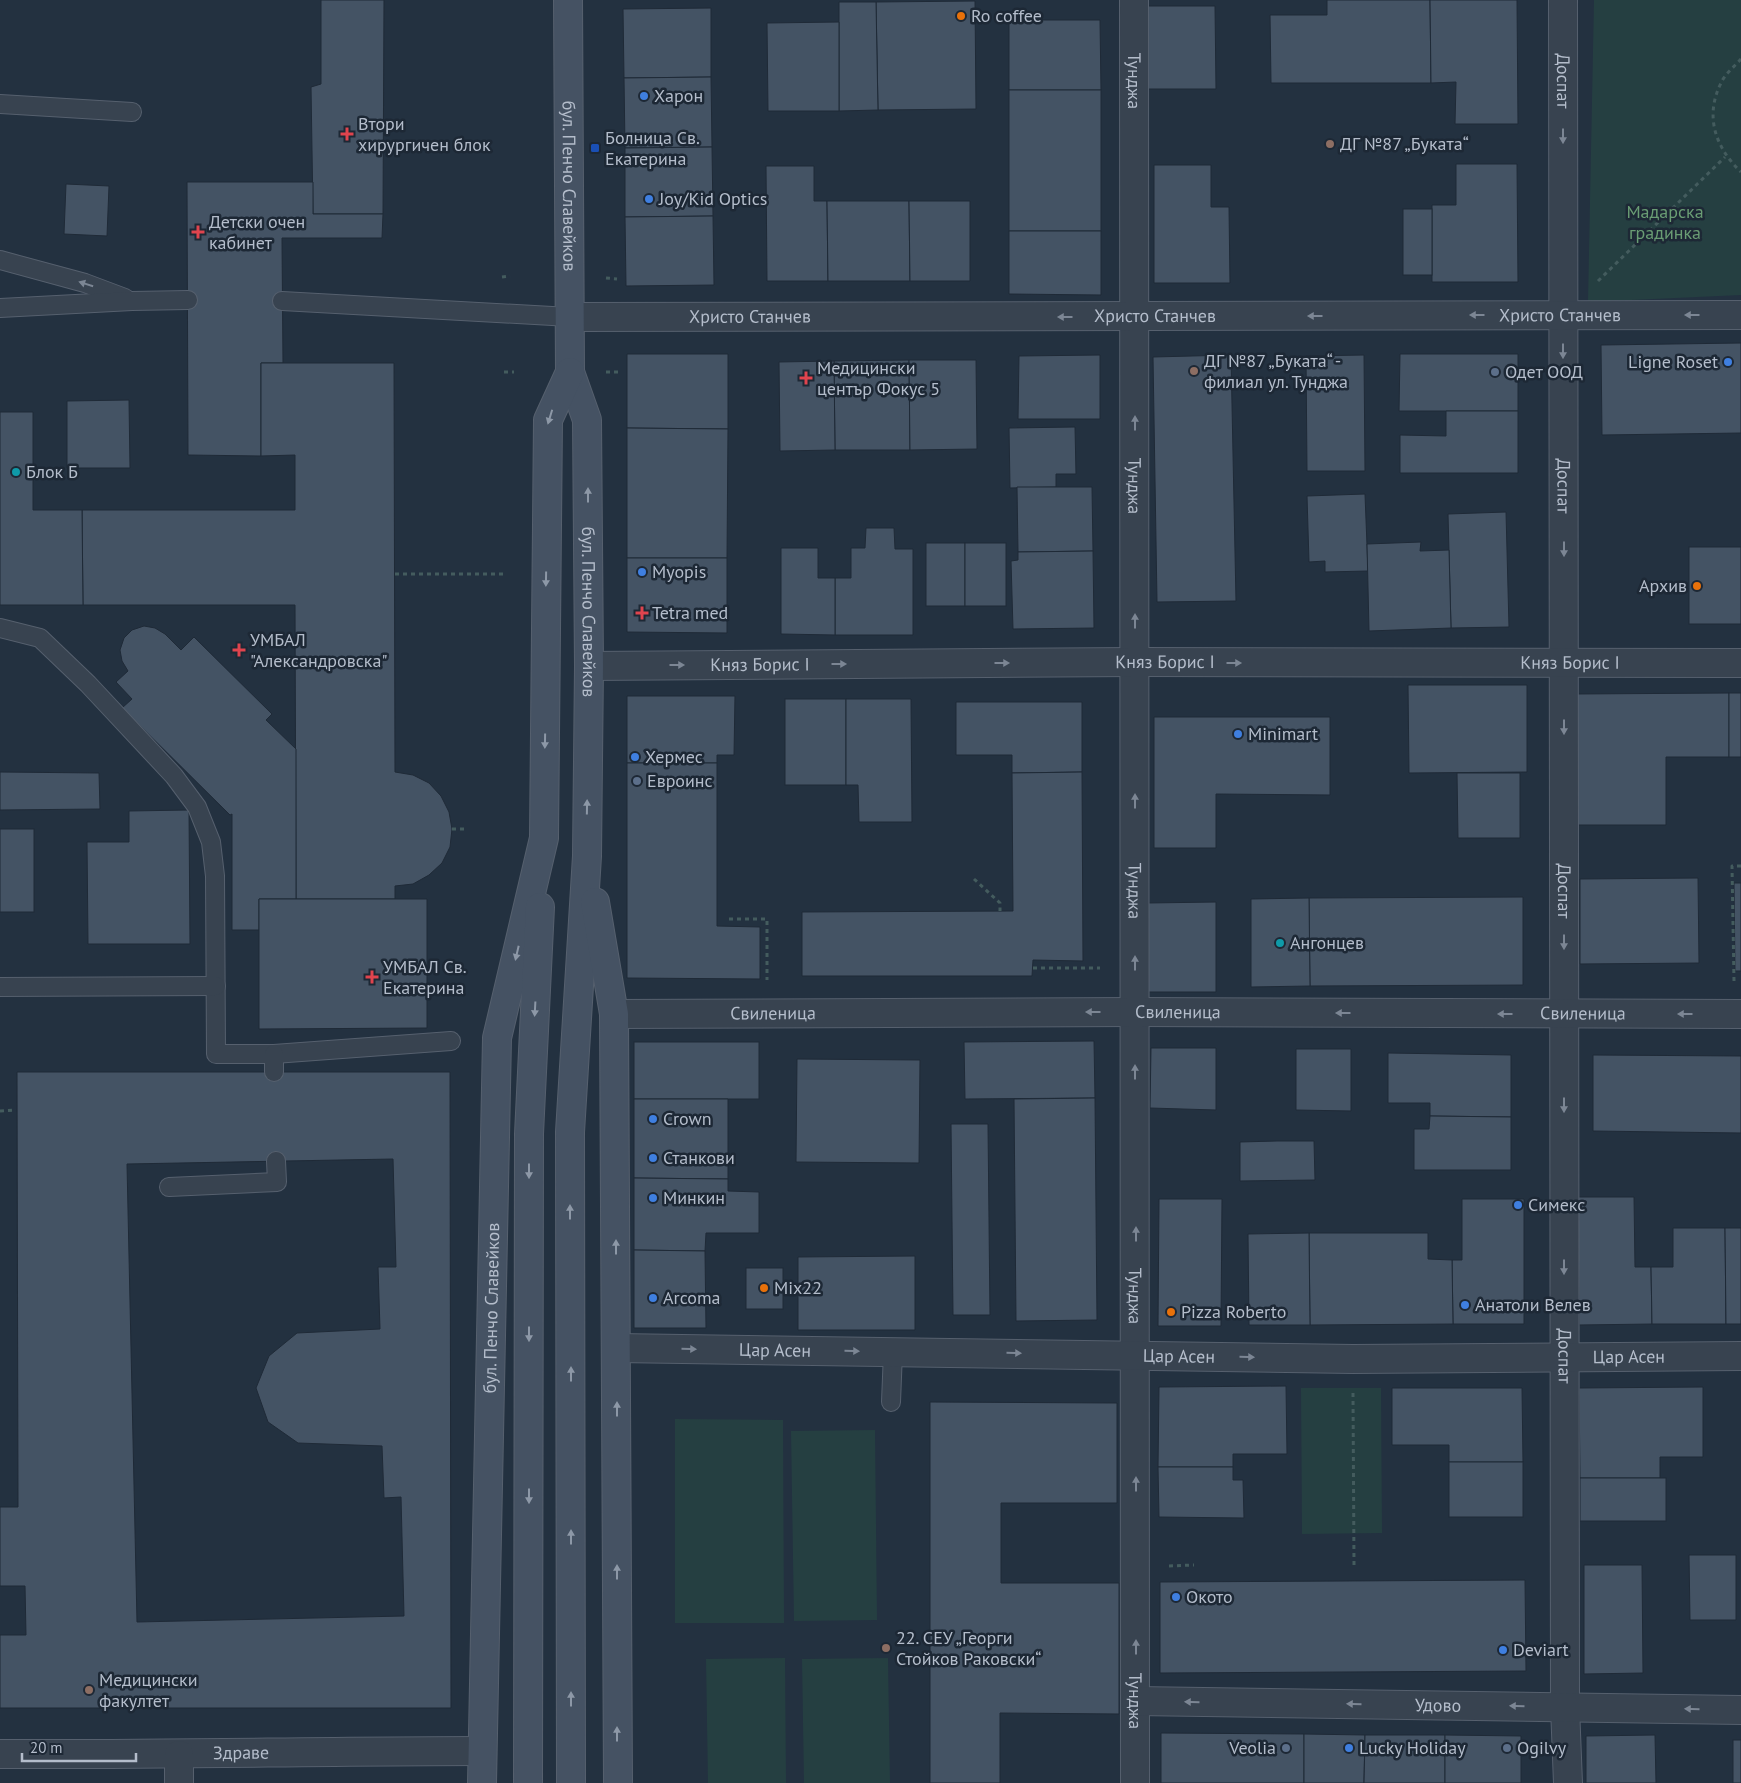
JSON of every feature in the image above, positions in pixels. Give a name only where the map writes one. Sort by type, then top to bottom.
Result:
[{"type":"main road","name":"бул. Пенчо Славейков","points":[[568,0],[570,372],[587,420],[589,666],[587,856],[570,1132],[571,1783]]},
{"type":"main road","name":"бул. Пенчо Славейков","points":[[528,1783],[529,1134],[544,838],[548,420],[570,372]]},
{"type":"main road","name":"бул. Пенчо Славейков","points":[[482,1783],[497,1038],[544,838]]},
{"type":"main road","name":"бул. Пенчо Славейков","points":[[587,856],[614,1014],[618,1783]]},
{"type":"street","name":"Тунджа","points":[[1134,0],[1135,1783]]},
{"type":"street","name":"Доспат","points":[[1563,0],[1565,1707],[1568,1783]]},
{"type":"street","name":"Христо Станчев","points":[[570,317],[1741,315]]},
{"type":"street","name":"Княз Борис I","points":[[589,666],[1135,662],[1741,663]]},
{"type":"street","name":"Свиленица","points":[[614,1014],[1135,1012],[1738,1014]]},
{"type":"street","name":"Цар Асен","points":[[617,1348],[1353,1359],[1741,1356]]},
{"type":"street","name":"Удово","points":[[1136,1701],[1741,1710]]},
{"type":"street","name":"Здраве","points":[[0,1754],[179,1755],[265,1752],[482,1752]]},
{"type":"street","points":[[179,1755],[179,1783]]},
{"type":"lane","points":[[0,104],[132,112]]},
{"type":"lane","points":[[0,260],[85,283],[132,300]]},
{"type":"lane","points":[[0,308],[132,300],[188,300]]},
{"type":"lane","points":[[282,300],[570,317]]},
{"type":"lane","points":[[0,628],[40,638],[88,684],[174,776],[197,807],[211,842],[215,876],[216,1054],[274,1054],[451,1041]]},
{"type":"lane","points":[[0,987],[216,986]]},
{"type":"lane","points":[[274,1054],[274,1072]]},
{"type":"lane","points":[[168,1187],[276,1182],[276,1161]]},
{"type":"lane","points":[[891,1402],[894,1352]]},
{"type":"path","points":[[1741,59],[1721,82],[1713,111],[1715,133],[1725,157],[1741,172]]},
{"type":"path","points":[[1563,315],[1725,157]]},
{"type":"path","points":[[502,277],[510,276]]},
{"type":"path","points":[[606,278],[617,279]]},
{"type":"path","points":[[504,372],[514,372]]},
{"type":"path","points":[[602,372],[618,372]]},
{"type":"path","points":[[395,574],[503,574]]},
{"type":"path","points":[[452,829],[464,829]]},
{"type":"path","points":[[1738,1014],[1732,866],[1741,866]]},
{"type":"path","points":[[974,879],[1000,903],[1000,911]]},
{"type":"path","points":[[728,919],[767,919],[767,1014]]},
{"type":"path","points":[[1033,968],[1136,968]]},
{"type":"path","points":[[0,1111],[16,1110]]},
{"type":"path","points":[[1353,1359],[1354,1565]]},
{"type":"green space","name":"Мадарска градинка","points":[[1594,0],[1741,0],[1741,295],[1588,302]]},
{"type":"green space","points":[[1301,1388],[1381,1388],[1382,1533],[1302,1534]]},
{"type":"green space","points":[[675,1419],[783,1420],[784,1623],[675,1623]]},
{"type":"green space","points":[[875,1430],[877,1620],[794,1621],[791,1431]]},
{"type":"green space","points":[[785,1658],[786,1783],[708,1783],[706,1659]]},
{"type":"green space","points":[[888,1658],[890,1783],[804,1783],[802,1659]]},
{"type":"building","name":"Втори хирургичен блок","points":[[321,0],[384,0],[383,214],[313,214],[311,87],[321,84]]},
{"type":"building","points":[[1327,0],[1430,0],[1431,83],[1271,83],[1270,15],[1327,15]]},
{"type":"building","points":[[1430,0],[1517,0],[1518,124],[1455,124],[1456,82],[1431,83]]},
{"type":"building","points":[[975,1],[976,109],[878,110],[876,2]]},
{"type":"building","points":[[839,2],[876,2],[878,110],[839,111]]},
{"type":"building","points":[[1147,6],[1215,6],[1216,89],[1147,89]]},
{"type":"building","points":[[711,8],[711,77],[624,78],[623,9]]},
{"type":"building","points":[[1009,20],[1100,20],[1101,90],[1009,90]]},
{"type":"building","points":[[839,22],[839,111],[768,111],[767,23]]},
{"type":"building","points":[[711,77],[712,147],[625,148],[624,78]]},
{"type":"building","points":[[1009,90],[1101,90],[1101,231],[1009,231]]},
{"type":"building","points":[[712,147],[713,216],[625,217],[625,148]]},
{"type":"building","points":[[1456,164],[1517,164],[1518,282],[1432,282],[1432,205],[1456,205]]},
{"type":"building","points":[[1154,165],[1211,165],[1211,207],[1229,207],[1230,283],[1154,283]]},
{"type":"building","points":[[766,166],[814,166],[814,201],[827,201],[828,281],[767,281]]},
{"type":"building","points":[[187,182],[313,182],[313,214],[383,214],[382,238],[282,238],[283,363],[261,363],[261,456],[188,455]]},
{"type":"building","points":[[66,184],[109,186],[107,236],[64,234]]},
{"type":"building","points":[[827,201],[909,201],[910,281],[828,281]]},
{"type":"building","points":[[909,201],[970,201],[970,281],[910,281]]},
{"type":"building","points":[[1403,209],[1432,209],[1432,275],[1403,275]]},
{"type":"building","points":[[713,216],[714,285],[626,286],[625,217]]},
{"type":"building","points":[[1009,231],[1101,231],[1101,295],[1009,294]]},
{"type":"building","points":[[1741,343],[1741,433],[1602,435],[1601,345]]},
{"type":"building","points":[[627,354],[728,354],[728,429],[627,428]]},
{"type":"building","points":[[1400,354],[1518,354],[1518,411],[1399,411]]},
{"type":"building","points":[[1100,355],[1100,419],[1018,419],[1019,356]]},
{"type":"building","points":[[1231,355],[1236,601],[1157,602],[1153,357]]},
{"type":"building","points":[[1364,355],[1365,471],[1307,471],[1306,356]]},
{"type":"building","points":[[909,360],[910,450],[835,450],[834,361]]},
{"type":"building","points":[[909,360],[976,360],[977,449],[910,450]]},
{"type":"building","points":[[834,361],[835,450],[780,451],[779,362]]},
{"type":"building","points":[[261,363],[394,363],[395,772],[413,775],[429,783],[441,796],[449,812],[452,829],[450,847],[442,863],[429,875],[413,884],[395,886],[395,899],[296,899],[295,605],[83,605],[82,510],[295,510],[295,455],[261,456]]},
{"type":"building","points":[[129,400],[130,468],[67,468],[67,401]]},
{"type":"building","points":[[1446,411],[1518,411],[1518,473],[1400,473],[1400,435],[1446,436]]},
{"type":"building","name":"Блок Б","points":[[0,412],[33,412],[33,510],[82,510],[83,605],[0,605]]},
{"type":"building","points":[[1075,427],[1076,474],[1056,474],[1056,487],[1010,488],[1009,428]]},
{"type":"building","points":[[627,428],[728,429],[727,558],[627,558]]},
{"type":"building","points":[[1017,487],[1092,487],[1093,551],[1018,552]]},
{"type":"building","points":[[1365,494],[1368,571],[1325,572],[1325,561],[1309,562],[1307,496]]},
{"type":"building","points":[[1506,512],[1509,627],[1451,628],[1448,514]]},
{"type":"building","points":[[866,528],[894,528],[895,549],[913,549],[913,635],[835,635],[835,578],[851,578],[851,548],[865,548]]},
{"type":"building","points":[[1421,542],[1420,551],[1449,550],[1451,628],[1369,631],[1367,544]]},
{"type":"building","points":[[926,543],[965,543],[965,606],[926,606]]},
{"type":"building","points":[[965,543],[1006,543],[1006,606],[965,606]]},
{"type":"building","points":[[1689,547],[1741,547],[1741,624],[1689,624]]},
{"type":"building","points":[[781,548],[818,548],[818,578],[835,578],[835,635],[781,634]]},
{"type":"building","points":[[1093,551],[1094,628],[1013,629],[1011,561],[1018,560],[1018,552]]},
{"type":"building","points":[[627,558],[727,558],[727,633],[627,632]]},
{"type":"building","points":[[144,626],[155,628],[165,634],[181,650],[194,637],[272,714],[266,720],[296,749],[296,899],[259,899],[259,930],[232,930],[232,814],[230,815],[122,708],[132,699],[116,682],[128,671],[122,661],[120,650],[124,638],[132,630]]},
{"type":"building","points":[[1408,685],[1527,685],[1527,772],[1409,773]]},
{"type":"building","points":[[1729,693],[1729,757],[1666,757],[1666,825],[1576,825],[1576,694]]},
{"type":"building","points":[[1729,693],[1741,693],[1741,757],[1729,757]]},
{"type":"building","points":[[627,696],[735,696],[734,755],[717,755],[717,763],[627,763]]},
{"type":"building","points":[[785,699],[846,699],[846,785],[785,785]]},
{"type":"building","points":[[846,699],[911,699],[912,822],[859,822],[858,785],[846,785]]},
{"type":"building","points":[[956,702],[1082,702],[1082,772],[1012,773],[1012,755],[956,755]]},
{"type":"building","points":[[1154,717],[1330,717],[1330,795],[1216,794],[1216,848],[1154,848]]},
{"type":"building","points":[[627,763],[717,763],[717,926],[760,927],[760,979],[627,978]]},
{"type":"building","points":[[0,772],[99,773],[100,809],[0,810]]},
{"type":"building","points":[[1082,772],[1083,961],[1033,960],[1032,976],[802,976],[802,912],[1013,911],[1012,773]]},
{"type":"building","points":[[1457,773],[1520,773],[1520,838],[1458,838]]},
{"type":"building","points":[[189,810],[190,944],[88,944],[87,842],[129,842],[129,811]]},
{"type":"building","points":[[0,829],[34,829],[34,912],[0,912]]},
{"type":"building","points":[[1698,878],[1699,963],[1580,964],[1580,879]]},
{"type":"building","points":[[1734,883],[1741,883],[1741,971],[1735,971]]},
{"type":"building","points":[[1523,897],[1523,985],[1310,986],[1309,898]]},
{"type":"building","name":"Ангонцев","points":[[1309,898],[1310,986],[1251,987],[1251,899]]},
{"type":"building","points":[[259,899],[427,899],[427,1028],[259,1029]]},
{"type":"building","points":[[1216,902],[1216,992],[1148,992],[1148,903]]},
{"type":"building","points":[[1094,1041],[1095,1098],[965,1099],[964,1042]]},
{"type":"building","points":[[634,1042],[759,1042],[759,1099],[634,1099]]},
{"type":"building","points":[[1151,1048],[1216,1048],[1216,1110],[1150,1108]]},
{"type":"building","points":[[1296,1049],[1351,1049],[1351,1111],[1296,1110]]},
{"type":"building","points":[[1388,1053],[1511,1055],[1511,1117],[1430,1116],[1430,1103],[1388,1103]]},
{"type":"building","points":[[1593,1055],[1741,1056],[1741,1133],[1593,1131]]},
{"type":"building","points":[[797,1059],[920,1060],[919,1163],[796,1162]]},
{"type":"building","points":[[17,1072],[450,1072],[451,1708],[0,1708],[0,1635],[26,1635],[25,1586],[0,1586],[0,1507],[18,1507]],"holes":[[[393,1159],[396,1267],[378,1267],[380,1329],[297,1333],[269,1356],[256,1388],[268,1422],[298,1443],[382,1446],[384,1498],[401,1497],[404,1616],[137,1622],[127,1164]]]},
{"type":"building","points":[[1095,1098],[1097,1320],[1016,1321],[1014,1099]]},
{"type":"building","points":[[634,1099],[728,1099],[728,1179],[634,1178]]},
{"type":"building","points":[[1430,1116],[1511,1117],[1511,1170],[1414,1170],[1414,1129],[1429,1129]]},
{"type":"building","points":[[951,1124],[988,1124],[990,1315],[953,1315]]},
{"type":"building","points":[[1314,1141],[1315,1180],[1240,1181],[1240,1142]]},
{"type":"building","points":[[634,1178],[728,1179],[728,1191],[759,1192],[759,1233],[706,1233],[705,1251],[634,1250]]},
{"type":"building","points":[[1578,1197],[1634,1197],[1635,1267],[1651,1267],[1652,1324],[1579,1325]]},
{"type":"building","points":[[1159,1199],[1222,1199],[1221,1326],[1158,1326]]},
{"type":"building","points":[[1462,1199],[1524,1199],[1524,1324],[1453,1324],[1452,1260],[1462,1260]]},
{"type":"building","points":[[1673,1228],[1725,1228],[1726,1324],[1652,1324],[1651,1267],[1673,1267]]},
{"type":"building","points":[[1725,1228],[1741,1228],[1741,1324],[1726,1324]]},
{"type":"building","points":[[1309,1233],[1428,1233],[1428,1259],[1452,1260],[1453,1324],[1310,1325]]},
{"type":"building","points":[[1309,1233],[1310,1325],[1249,1325],[1248,1234]]},
{"type":"building","points":[[634,1250],[705,1251],[706,1328],[634,1328]]},
{"type":"building","points":[[915,1256],[915,1330],[798,1330],[798,1257]]},
{"type":"building","points":[[746,1268],[783,1268],[783,1309],[746,1309]]},
{"type":"building","points":[[1286,1386],[1287,1454],[1233,1454],[1233,1467],[1158,1467],[1159,1387]]},
{"type":"building","points":[[1703,1387],[1703,1457],[1660,1457],[1660,1478],[1580,1478],[1579,1388]]},
{"type":"building","points":[[1392,1388],[1522,1388],[1523,1462],[1449,1462],[1449,1445],[1392,1445]]},
{"type":"building","points":[[930,1402],[1117,1403],[1117,1503],[1001,1503],[1001,1583],[1119,1583],[1119,1714],[1000,1713],[1000,1783],[930,1783]]},
{"type":"building","points":[[1449,1462],[1523,1462],[1523,1517],[1449,1517]]},
{"type":"building","points":[[1158,1467],[1233,1467],[1233,1480],[1243,1480],[1244,1518],[1159,1517]]},
{"type":"building","points":[[1580,1478],[1666,1478],[1666,1521],[1580,1521]]},
{"type":"building","points":[[1689,1555],[1736,1555],[1736,1620],[1690,1620]]},
{"type":"building","points":[[1584,1565],[1642,1565],[1643,1673],[1584,1674]]},
{"type":"building","points":[[1525,1580],[1526,1671],[1160,1673],[1160,1582]]},
{"type":"building","points":[[1161,1733],[1304,1734],[1304,1783],[1161,1783]]},
{"type":"building","points":[[1304,1734],[1365,1735],[1364,1783],[1304,1783]]},
{"type":"building","points":[[1365,1735],[1445,1735],[1445,1783],[1364,1783]]},
{"type":"building","points":[[1445,1735],[1521,1736],[1521,1783],[1445,1783]]},
{"type":"building","points":[[1655,1735],[1656,1783],[1586,1783],[1586,1736]]},
{"type":"building","points":[[1733,1740],[1741,1740],[1741,1783],[1733,1783]]},
{"type":"place","name":"Ro coffee","points":[[961,16]]},
{"type":"place","name":"Харон","points":[[644,96]]},
{"type":"place","name":"Втори хирургичен блок","points":[[347,134]]},
{"type":"place","name":"ДГ №87 „Буката“","points":[[1330,144]]},
{"type":"place","name":"Болница Св. Екатерина","points":[[595,148]]},
{"type":"place","name":"Joy/Kid Optics","points":[[649,199]]},
{"type":"place","name":"Детски очен кабинет","points":[[198,232]]},
{"type":"place","name":"Ligne Roset","points":[[1728,362]]},
{"type":"place","name":"ДГ №87 „Буката“ - филиал ул. Тунджа","points":[[1194,371]]},
{"type":"place","name":"Одет ООД","points":[[1495,372]]},
{"type":"place","name":"Медицински център Фокус 5","points":[[806,378]]},
{"type":"place","name":"Блок Б","points":[[16,472]]},
{"type":"place","name":"Myopis","points":[[642,572]]},
{"type":"place","name":"Архив","points":[[1697,586]]},
{"type":"place","name":"Tetra med","points":[[642,613]]},
{"type":"place","name":"УМБАЛ \"Александровска\"","points":[[239,650]]},
{"type":"place","name":"Minimart","points":[[1238,734]]},
{"type":"place","name":"Хермес","points":[[635,757]]},
{"type":"place","name":"Евроинс","points":[[637,781]]},
{"type":"place","name":"Ангонцев","points":[[1280,943]]},
{"type":"place","name":"УМБАЛ Св. Екатерина","points":[[372,977]]},
{"type":"place","name":"Crown","points":[[653,1119]]},
{"type":"place","name":"Станкови","points":[[653,1158]]},
{"type":"place","name":"Минкин","points":[[653,1198]]},
{"type":"place","name":"Симекс","points":[[1518,1205]]},
{"type":"place","name":"Mix22","points":[[764,1288]]},
{"type":"place","name":"Arcoma","points":[[653,1298]]},
{"type":"place","name":"Анатоли Велев","points":[[1465,1305]]},
{"type":"place","name":"Pizza Roberto","points":[[1171,1312]]},
{"type":"place","name":"Окото","points":[[1176,1597]]},
{"type":"place","name":"22. СЕУ „Георги Стойков Раковски“","points":[[886,1648]]},
{"type":"place","name":"Deviart","points":[[1503,1650]]},
{"type":"place","name":"Медицински факултет","points":[[89,1690]]},
{"type":"place","name":"Veolia","points":[[1286,1748]]},
{"type":"place","name":"Lucky Holiday","points":[[1349,1748]]},
{"type":"place","name":"Ogilvy","points":[[1507,1748]]}]
